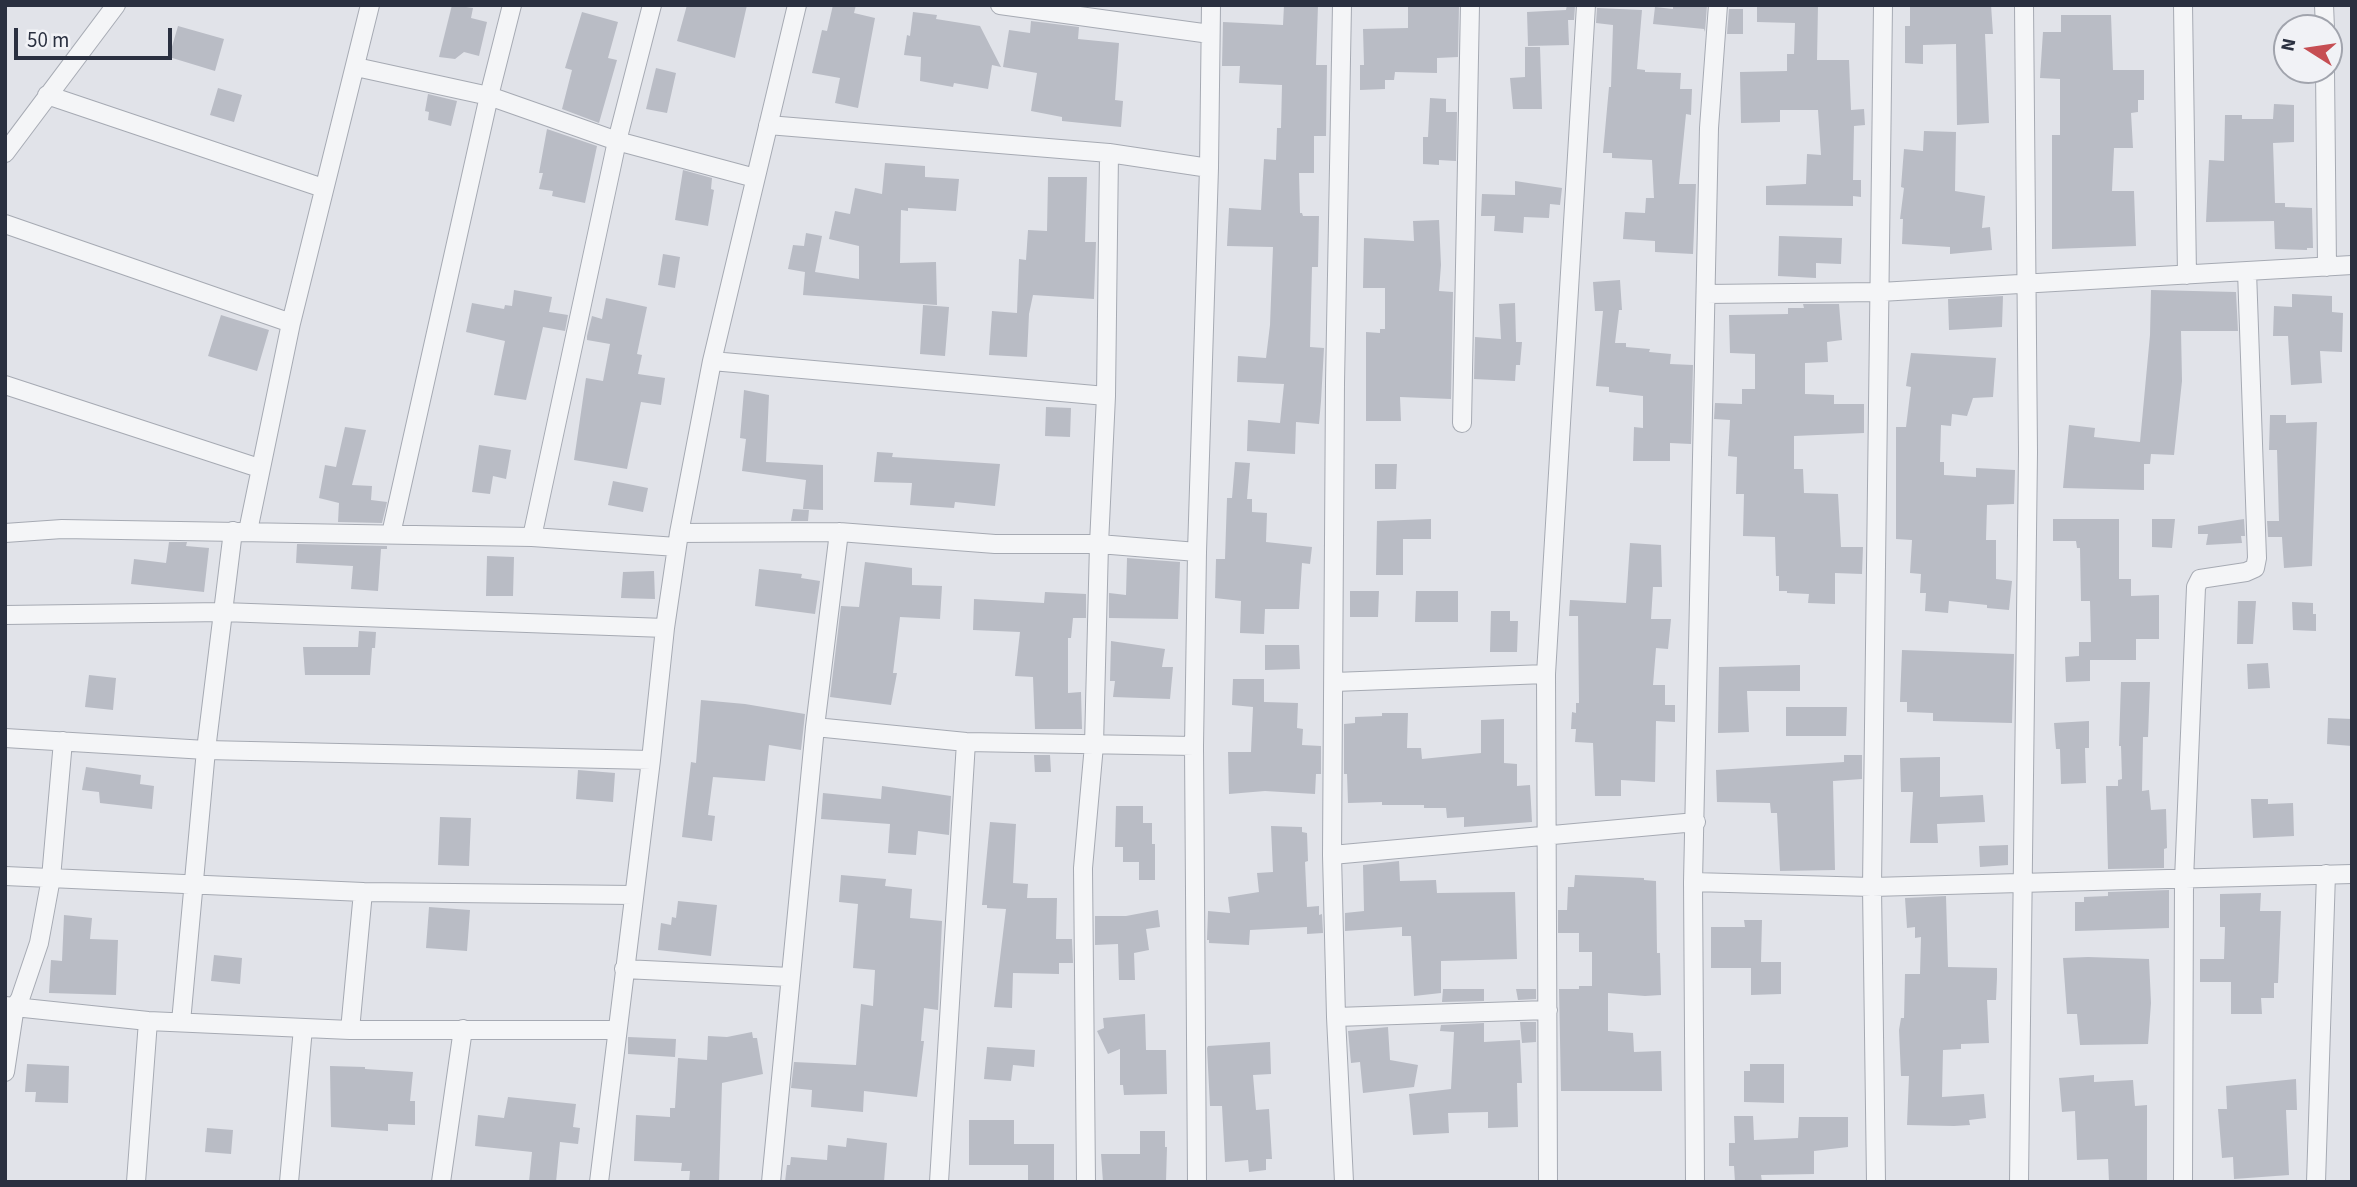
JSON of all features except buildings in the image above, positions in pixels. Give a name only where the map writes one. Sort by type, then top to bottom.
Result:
[{"type":"street","points":[[5,153],[116,5]]},
{"type":"street","points":[[181,1022],[206,750],[223,612],[323,188],[370,5]]},
{"type":"street","points":[[391,534],[489,96],[513,5]]},
{"type":"street","points":[[532,537],[617,141],[652,5]]},
{"type":"street","points":[[599,1182],[665,628],[678,540],[712,361],[797,5]]},
{"type":"street","points":[[1000,5],[1210,34]]},
{"type":"street","points":[[1197,1182],[1194,746],[1211,5]]},
{"type":"street","points":[[1342,5],[1335,383],[1332,855],[1344,1182]]},
{"type":"street","points":[[1462,423],[1470,5]]},
{"type":"street","points":[[1548,1182],[1545,674],[1586,5]]},
{"type":"street","points":[[1695,1182],[1693,882],[1709,128],[1718,5]]},
{"type":"street","points":[[1876,1182],[1872,887],[1884,5]]},
{"type":"street","points":[[2019,1182],[2028,284],[2024,5]]},
{"type":"street","points":[[2183,5],[2187,275]]},
{"type":"street","points":[[356,66],[489,96],[617,141],[754,178]]},
{"type":"street","points":[[2325,84],[2327,267]]},
{"type":"street","points":[[47,95],[323,188]]},
{"type":"street","points":[[768,125],[1109,153],[1209,168]]},
{"type":"street","points":[[1086,1182],[1083,868],[1094,745],[1106,396],[1109,153]]},
{"type":"street","points":[[5,224],[291,323]]},
{"type":"street","points":[[1706,294],[1880,292],[2352,265]]},
{"type":"street","points":[[2183,1182],[2184,880],[2196,587],[2200,579],[2246,572],[2255,568],[2257,558],[2247,271]]},
{"type":"street","points":[[712,361],[1106,396]]},
{"type":"street","points":[[5,384],[259,468]]},
{"type":"street","points":[[5,533],[62,528],[678,540],[839,532],[995,544],[1099,544],[1198,552]]},
{"type":"street","points":[[771,1182],[815,727],[839,532]]},
{"type":"street","points":[[5,615],[223,612],[665,628]]},
{"type":"street","points":[[1334,682],[1545,674]]},
{"type":"street","points":[[815,727],[966,742],[1194,746]]},
{"type":"street","points":[[5,738],[206,750],[651,760]]},
{"type":"street","points":[[10,1006],[20,999],[38,943],[51,878],[63,741]]},
{"type":"street","points":[[939,1182],[966,742]]},
{"type":"street","points":[[1332,855],[1696,822]]},
{"type":"street","points":[[2316,1182],[2326,874]]},
{"type":"street","points":[[1693,882],[1872,887],[2352,874]]},
{"type":"street","points":[[5,876],[363,892],[633,895]]},
{"type":"street","points":[[350,1030],[363,892]]},
{"type":"street","points":[[624,969],[790,977]]},
{"type":"street","points":[[10,1006],[148,1021],[350,1030],[617,1030]]},
{"type":"street","points":[[5,1072],[10,1006]]},
{"type":"street","points":[[1336,1017],[1548,1010]]},
{"type":"street","points":[[136,1182],[148,1021]]},
{"type":"street","points":[[289,1182],[303,1028]]},
{"type":"street","points":[[441,1182],[463,1029]]}]
